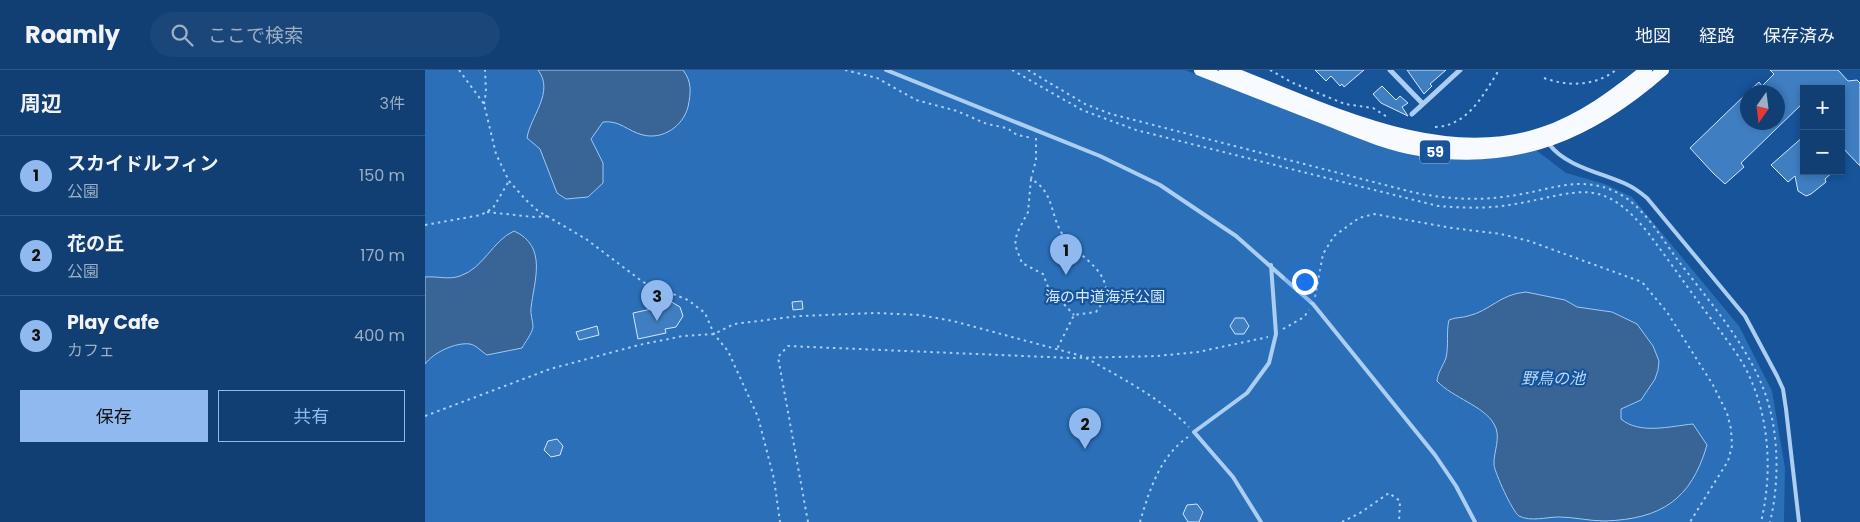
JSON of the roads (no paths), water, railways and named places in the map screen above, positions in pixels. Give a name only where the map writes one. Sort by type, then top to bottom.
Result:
[{"type":"main road","name":"59","points":[[1199,70],[1358,132],[1419,150],[1465,154],[1517,150],[1545,138],[1588,113],[1646,70]]},
{"type":"main road","name":"59","points":[[1225,70],[1361,122],[1420,139],[1464,144],[1545,138],[1575,132],[1627,99],[1663,70]]},
{"type":"street","points":[[1390,70],[1423,104]]},
{"type":"street","points":[[1412,114],[1460,70]]},
{"type":"lane","points":[[885,70],[1101,156],[1160,185],[1237,236],[1313,304],[1435,455],[1457,486],[1475,522]]},
{"type":"lane","points":[[1545,138],[1554,151],[1576,164],[1630,186],[1647,198],[1745,316],[1783,390],[1799,522]]},
{"type":"lane","points":[[1261,522],[1233,477],[1195,432],[1239,400],[1256,383],[1269,363],[1277,334],[1271,265]]},
{"type":"water","points":[[538,70],[683,70],[690,87],[688,107],[677,126],[658,135],[643,135],[619,124],[603,122],[591,139],[603,163],[603,183],[588,197],[566,199],[557,193],[540,149],[527,138],[543,96],[543,78]]},
{"type":"water","points":[[514,231],[525,238],[531,246],[535,255],[536,265],[531,310],[533,327],[522,348],[487,355],[477,347],[464,344],[439,352],[425,364],[425,277],[452,278],[468,272],[482,261],[506,235]]},
{"type":"water","name":"野鳥の池","points":[[1526,292],[1565,300],[1577,307],[1612,312],[1637,324],[1653,346],[1659,361],[1655,379],[1641,400],[1621,409],[1621,419],[1637,427],[1646,428],[1666,428],[1693,424],[1707,445],[1692,480],[1671,503],[1658,511],[1642,516],[1605,521],[1559,517],[1528,519],[1516,513],[1504,492],[1494,465],[1497,434],[1494,424],[1483,412],[1437,381],[1446,358],[1449,320],[1476,314],[1502,299],[1517,293]]},
{"type":"place","name":"スカイドルフィン","points":[[1066,275]]},
{"type":"place","name":"Play Cafe","points":[[657,321]]},
{"type":"place","name":"花の丘","points":[[1085,449]]},
{"type":"park label","name":"海の中道海浜公園","points":[[1105,296]]}]
